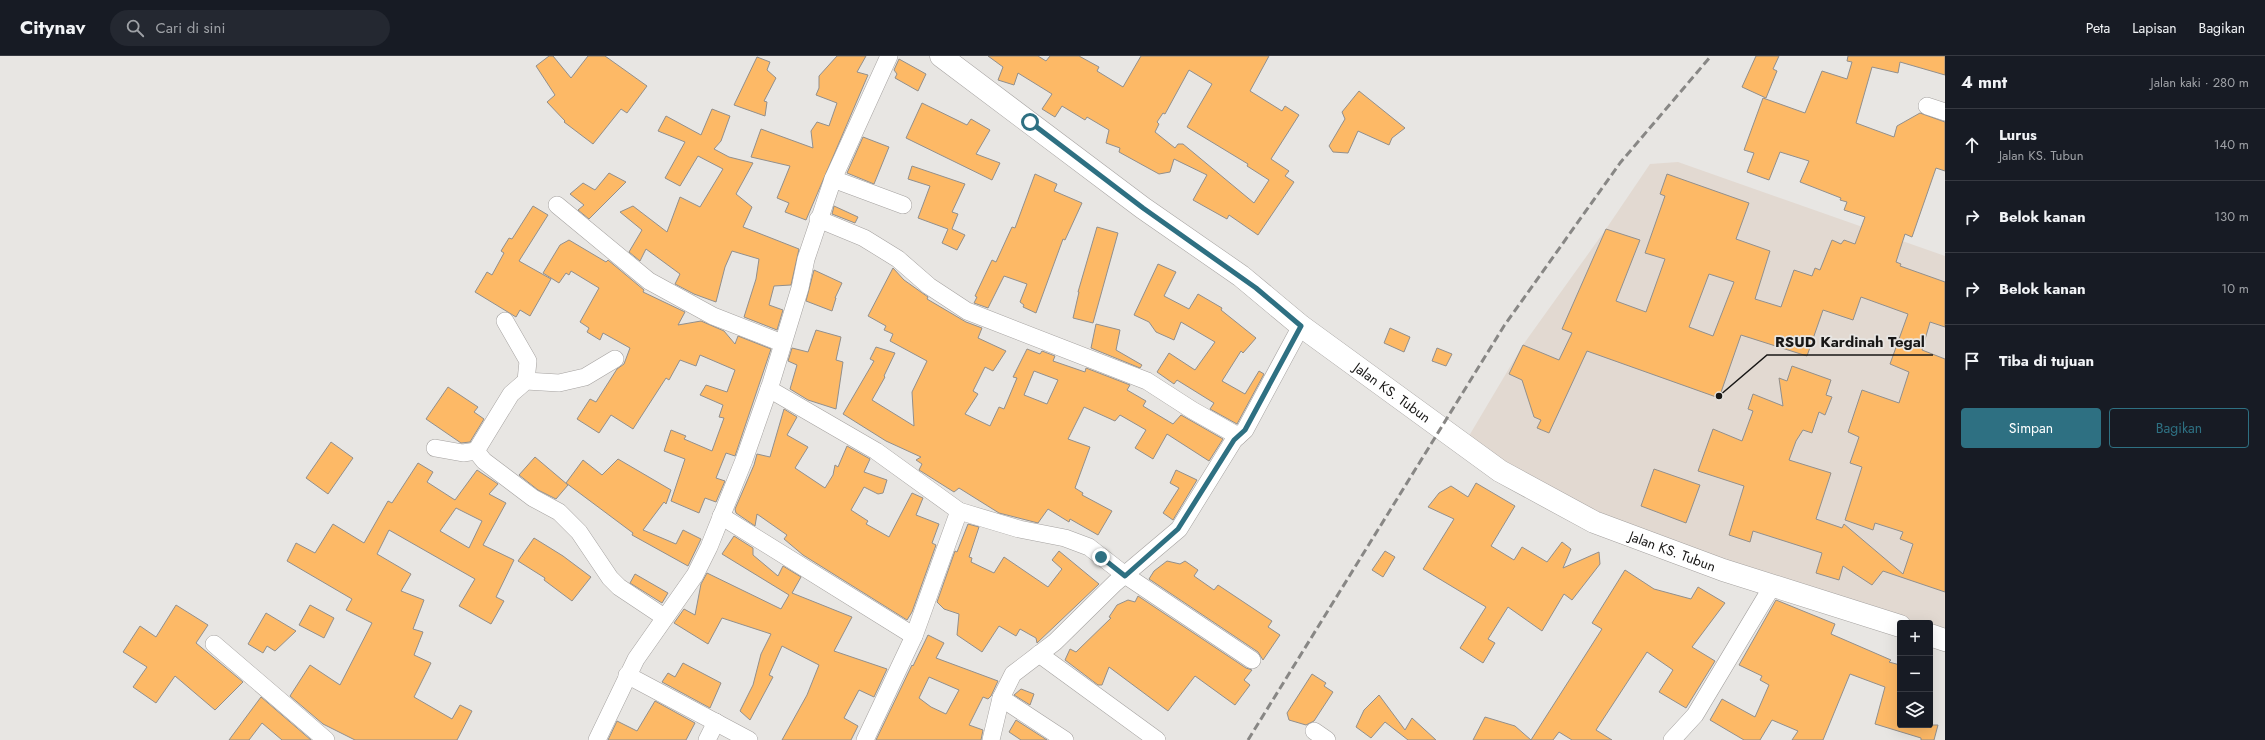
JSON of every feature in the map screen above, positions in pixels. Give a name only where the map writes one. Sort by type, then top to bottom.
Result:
[{"type":"main road","name":"Jalan KS. Tubun","points":[[941,56],[1143,208],[1251,284],[1301,326],[1500,471],[1584,518],[1715,567],[1897,625]]},
{"type":"main road","points":[[1933,636],[1945,640]]},
{"type":"street","points":[[597,740],[627,675],[646,642],[695,575],[721,516],[744,460],[769,389],[800,288],[806,259],[818,219],[833,179],[889,56]]},
{"type":"street","points":[[1927,106],[1945,112]]},
{"type":"street","points":[[833,179],[902,205]]},
{"type":"street","points":[[557,205],[649,281],[713,316],[782,343]]},
{"type":"street","points":[[818,219],[864,238],[898,259],[929,286],[967,311],[1147,382],[1238,436]]},
{"type":"street","points":[[435,448],[463,453],[476,451],[512,394],[526,381],[528,361],[505,321]]},
{"type":"street","points":[[991,740],[1000,698],[1013,674],[1055,642],[1125,576],[1178,529],[1238,436],[1245,430],[1301,326]]},
{"type":"street","points":[[526,381],[560,383],[585,377],[615,359]]},
{"type":"street","points":[[769,389],[876,451],[959,511],[1019,529],[1065,538],[1089,547],[1125,576],[1252,660]]},
{"type":"street","points":[[476,451],[484,461],[532,498],[559,512],[579,532],[610,578],[619,587],[664,617]]},
{"type":"street","points":[[865,740],[914,636],[959,511]]},
{"type":"street","points":[[721,516],[914,636]]},
{"type":"street","points":[[1672,740],[1694,715],[1773,585]]},
{"type":"street","points":[[214,644],[326,740]]},
{"type":"street","points":[[1039,654],[1157,740]]},
{"type":"street","points":[[627,675],[749,740]]},
{"type":"street","points":[[1000,698],[1065,740]]},
{"type":"street","points":[[707,740],[716,722]]},
{"type":"shaded area","points":[[1678,162],[1945,256],[1945,641],[1933,637],[1933,620],[1897,620],[1897,622],[1596,520],[1463,446],[1523,345],[1606,229],[1650,164]]},
{"type":"building","points":[[549,56],[553,56],[571,78],[588,56],[605,56],[647,86],[627,113],[621,109],[593,144],[564,122],[565,121],[547,102],[555,95],[536,66]]},
{"type":"building","points":[[837,56],[866,56],[857,72],[868,75],[806,220],[785,212],[789,203],[777,198],[790,166],[751,157],[761,129],[813,148],[811,131],[817,122],[829,126],[837,103],[816,95],[819,88],[819,76]]},
{"type":"building","points":[[988,56],[1038,56],[1046,61],[1050,56],[1079,56],[1099,67],[1097,71],[1123,87],[1141,56],[1269,56],[1250,91],[1282,111],[1285,106],[1299,115],[1271,159],[1289,171],[1285,176],[1294,182],[1258,235],[1229,215],[1227,219],[1193,200],[1207,175],[1174,159],[1170,172],[1159,174],[1119,152],[1120,148],[1106,143],[1109,130],[1087,117],[1085,120],[1062,106],[1055,117],[1042,109],[1052,94],[1018,73],[1014,85],[998,80],[1003,67]],"holes":[[[1189,70],[1212,84],[1187,127],[1248,164],[1247,166],[1269,180],[1254,203],[1183,144],[1178,144],[1175,148],[1155,132],[1159,124],[1157,122],[1163,113],[1165,114]]]},
{"type":"building","points":[[1756,56],[1779,56],[1773,69],[1777,71],[1766,98],[1742,87]]},
{"type":"building","points":[[1848,56],[1945,56],[1945,75],[1900,62],[1898,73],[1872,67],[1856,123],[1894,137],[1897,126],[1920,113],[1945,122],[1945,171],[1936,168],[1912,237],[1905,234],[1896,262],[1901,264],[1900,266],[1945,282],[1945,327],[1930,322],[1922,350],[1945,359],[1945,592],[1883,571],[1872,585],[1843,566],[1839,580],[1816,573],[1822,553],[1753,531],[1750,542],[1729,535],[1744,486],[1698,471],[1713,429],[1742,441],[1753,411],[1748,409],[1753,394],[1783,406],[1779,378],[1787,381],[1792,366],[1831,380],[1826,395],[1832,397],[1825,415],[1819,412],[1812,433],[1803,430],[1796,441],[1789,460],[1831,473],[1816,519],[1842,528],[1844,524],[1903,574],[1913,544],[1900,539],[1903,532],[1875,523],[1873,530],[1845,520],[1862,467],[1850,463],[1859,437],[1848,432],[1862,390],[1899,403],[1909,372],[1890,364],[1908,314],[1861,297],[1853,320],[1823,310],[1807,356],[1741,335],[1719,398],[1587,351],[1549,433],[1537,428],[1541,420],[1534,417],[1522,380],[1509,374],[1523,345],[1559,360],[1572,333],[1562,329],[1606,229],[1640,240],[1616,301],[1646,312],[1665,259],[1645,253],[1665,196],[1660,194],[1667,174],[1749,203],[1736,239],[1770,251],[1755,299],[1781,307],[1794,270],[1812,276],[1815,268],[1820,270],[1832,240],[1841,244],[1844,240],[1855,244],[1865,217],[1844,210],[1847,202],[1840,200],[1841,198],[1800,182],[1809,161],[1780,152],[1769,180],[1747,172],[1754,153],[1744,150],[1763,98],[1805,113],[1822,71],[1847,79],[1852,62],[1847,61]],"holes":[[[1709,274],[1734,282],[1713,336],[1689,327]]]},
{"type":"building","points":[[757,57],[770,62],[767,70],[776,78],[764,101],[767,102],[765,116],[734,105]]},
{"type":"building","points":[[899,59],[926,74],[918,91],[895,78],[897,74],[894,70]]},
{"type":"building","points":[[1359,91],[1405,128],[1392,138],[1389,145],[1358,131],[1348,153],[1333,152],[1329,146],[1345,119],[1342,112]]},
{"type":"building","points":[[922,103],[967,125],[971,119],[990,130],[976,154],[1000,163],[992,180],[906,138]]},
{"type":"building","points":[[712,109],[730,116],[721,141],[714,149],[729,157],[753,163],[736,194],[752,207],[743,227],[799,249],[791,285],[774,286],[769,305],[783,310],[777,330],[744,317],[756,279],[759,259],[732,251],[725,267],[716,302],[694,294],[675,284],[680,274],[646,249],[640,261],[629,252],[642,230],[620,212],[633,206],[667,232],[680,197],[700,207],[723,169],[698,156],[680,186],[665,178],[685,142],[658,131],[666,116],[701,135]]},
{"type":"building","points":[[863,137],[889,147],[874,184],[847,173]]},
{"type":"building","points":[[912,166],[965,184],[952,212],[958,214],[952,229],[965,235],[957,250],[942,243],[948,229],[918,218],[930,186],[908,179]]},
{"type":"building","points":[[609,173],[626,182],[589,219],[578,210],[584,205],[570,194],[583,183],[595,190]]},
{"type":"building","points":[[1035,174],[1057,184],[1054,191],[1082,203],[1065,240],[1063,239],[1036,313],[1023,307],[1024,305],[1020,302],[1027,284],[1004,276],[988,308],[974,303],[977,297],[975,296],[992,260],[996,262],[1012,227],[1015,228]]},
{"type":"building","points":[[533,206],[548,215],[519,261],[551,279],[530,316],[520,310],[516,317],[475,292],[487,272],[492,275],[504,253],[501,251],[509,238],[512,239]]},
{"type":"building","points":[[834,206],[858,217],[855,223],[832,214]]},
{"type":"building","points":[[1097,227],[1118,233],[1093,323],[1073,318],[1078,292]]},
{"type":"building","points":[[569,240],[606,262],[608,260],[644,290],[643,292],[685,312],[678,325],[701,321],[724,331],[735,344],[738,336],[771,349],[735,456],[726,453],[716,478],[725,481],[716,502],[705,498],[699,513],[671,501],[685,459],[664,451],[671,430],[686,436],[684,439],[712,451],[724,418],[719,417],[723,405],[700,395],[706,385],[727,392],[735,370],[700,355],[696,366],[680,360],[669,380],[666,378],[633,429],[611,415],[599,433],[577,419],[590,399],[596,402],[617,369],[624,364],[630,348],[603,333],[600,340],[587,332],[589,328],[580,322],[599,288],[571,271],[569,275],[566,273],[559,283],[543,273],[560,245]]},
{"type":"building","points":[[1158,264],[1176,272],[1164,296],[1189,309],[1198,294],[1222,308],[1221,310],[1256,338],[1243,353],[1241,351],[1222,381],[1245,394],[1259,371],[1264,374],[1237,424],[1210,409],[1214,403],[1177,380],[1174,384],[1157,372],[1169,353],[1195,370],[1215,342],[1181,322],[1174,340],[1156,332],[1149,322],[1134,315]]},
{"type":"building","points":[[893,268],[904,280],[928,297],[927,299],[966,322],[982,328],[978,338],[1006,351],[993,371],[985,367],[973,391],[978,394],[965,414],[990,426],[999,407],[1004,409],[1017,378],[1013,377],[1027,349],[1040,354],[1042,351],[1055,356],[1053,361],[1085,372],[1086,368],[1130,385],[1127,390],[1146,401],[1143,406],[1173,424],[1181,415],[1223,439],[1209,461],[1167,434],[1153,459],[1135,448],[1146,430],[1120,415],[1115,421],[1084,407],[1068,439],[1090,447],[1075,488],[1083,493],[1082,495],[1112,511],[1098,535],[1070,519],[1069,522],[1048,509],[1038,523],[999,513],[959,488],[954,492],[919,470],[922,464],[916,460],[921,457],[886,441],[843,414],[874,361],[870,359],[876,347],[895,353],[884,376],[885,377],[872,400],[914,426],[912,392],[927,361],[890,341],[893,334],[884,330],[886,326],[868,316]],"holes":[[[1034,371],[1058,380],[1047,404],[1024,395]]]},
{"type":"building","points":[[814,270],[842,283],[835,298],[832,311],[806,301]]},
{"type":"building","points":[[1096,324],[1120,330],[1116,350],[1142,365],[1140,368],[1091,348]]},
{"type":"building","points":[[1390,328],[1410,337],[1404,352],[1384,343]]},
{"type":"building","points":[[816,330],[841,337],[836,360],[843,362],[836,409],[808,400],[790,389],[797,365],[788,361],[792,348],[808,352]]},
{"type":"building","points":[[1437,348],[1452,354],[1446,366],[1432,361]]},
{"type":"building","points":[[448,387],[478,407],[474,412],[484,419],[470,442],[461,443],[426,419]]},
{"type":"building","points":[[784,409],[797,417],[787,435],[808,447],[795,468],[825,488],[833,475],[835,465],[838,467],[847,446],[870,459],[864,472],[887,480],[883,493],[878,494],[864,487],[851,510],[868,521],[866,524],[889,537],[912,493],[923,498],[916,515],[939,524],[932,543],[936,545],[912,612],[907,620],[803,555],[784,539],[787,535],[757,514],[755,526],[736,513],[735,509],[754,465],[757,454],[770,457]]},
{"type":"building","points":[[331,442],[353,458],[328,494],[306,478]]},
{"type":"building","points":[[535,457],[568,485],[556,499],[538,490],[519,475]]},
{"type":"building","points":[[618,459],[671,490],[666,504],[664,502],[643,530],[676,544],[683,530],[701,539],[688,566],[632,535],[633,533],[566,483],[583,460],[602,475]]},
{"type":"building","points":[[418,463],[433,472],[427,482],[455,500],[477,470],[498,484],[489,494],[506,503],[483,545],[514,560],[496,597],[504,601],[491,624],[459,606],[475,579],[389,530],[377,554],[411,574],[401,591],[424,600],[413,629],[423,632],[414,655],[431,663],[414,697],[452,719],[460,705],[472,711],[457,740],[355,740],[323,724],[290,696],[310,665],[340,685],[372,623],[346,610],[352,599],[287,561],[296,543],[315,553],[333,524],[364,543],[388,501],[392,503]],"holes":[[[456,508],[482,521],[469,548],[440,531]]]},
{"type":"building","points":[[1654,469],[1700,485],[1686,523],[1641,506]]},
{"type":"building","points":[[1176,470],[1197,480],[1173,520],[1163,513],[1179,488],[1170,483]]},
{"type":"building","points":[[1476,483],[1515,506],[1491,546],[1514,560],[1522,547],[1547,562],[1562,542],[1571,549],[1563,568],[1599,552],[1600,564],[1572,600],[1564,594],[1542,631],[1508,607],[1488,639],[1495,643],[1483,663],[1460,648],[1486,607],[1423,569],[1454,519],[1428,507],[1439,493],[1451,486],[1468,497]]},
{"type":"building","points":[[968,524],[979,527],[969,557],[972,558],[971,562],[994,573],[1004,557],[1048,587],[1062,569],[1052,560],[1059,551],[1099,584],[1037,643],[1036,638],[1020,629],[1016,636],[999,626],[982,652],[957,635],[959,614],[944,609],[937,602],[955,551],[957,552]]},
{"type":"building","points":[[734,536],[753,548],[753,555],[778,576],[783,566],[801,577],[792,593],[852,617],[834,651],[887,669],[874,697],[859,690],[844,718],[858,726],[851,740],[782,740],[807,695],[819,665],[782,646],[769,675],[773,677],[750,720],[740,711],[753,685],[761,654],[771,634],[722,618],[708,644],[674,623],[684,609],[695,615],[701,584],[707,573],[781,609],[789,595],[722,554]]},
{"type":"building","points":[[534,538],[563,556],[591,577],[572,601],[544,580],[545,578],[518,561]]},
{"type":"building","points":[[1385,551],[1395,557],[1383,577],[1372,570]]},
{"type":"building","points":[[1167,561],[1180,564],[1185,561],[1198,570],[1194,576],[1214,590],[1218,585],[1272,621],[1268,627],[1280,635],[1263,660],[1258,652],[1149,579],[1154,571]]},
{"type":"building","points":[[1625,570],[1654,589],[1691,599],[1698,587],[1725,603],[1692,647],[1715,661],[1686,708],[1659,692],[1673,670],[1647,652],[1596,730],[1612,740],[1572,740],[1559,732],[1553,740],[1531,740],[1602,629],[1592,623]]},
{"type":"building","points":[[635,574],[668,593],[662,603],[630,583]]},
{"type":"building","points":[[1138,596],[1246,668],[1252,670],[1244,680],[1250,685],[1235,705],[1195,676],[1168,711],[1109,667],[1102,685],[1098,685],[1065,660],[1070,649],[1076,652],[1111,618],[1109,617],[1117,605],[1128,600],[1135,602]]},
{"type":"building","points":[[1776,600],[1835,624],[1831,634],[1891,660],[1889,662],[1897,664],[1897,728],[1933,728],[1933,725],[1938,725],[1934,740],[1921,740],[1921,738],[1875,724],[1885,687],[1850,674],[1823,740],[1792,740],[1798,731],[1772,720],[1760,740],[1744,740],[1710,720],[1722,699],[1755,717],[1769,685],[1760,680],[1762,676],[1739,665]]},
{"type":"building","points":[[176,605],[208,625],[196,643],[243,682],[215,710],[175,676],[156,703],[133,687],[147,667],[123,652],[140,626],[156,637]]},
{"type":"building","points":[[310,605],[334,618],[324,638],[299,625]]},
{"type":"building","points":[[266,613],[296,631],[275,651],[267,646],[263,653],[248,644]]},
{"type":"building","points":[[928,635],[944,643],[936,658],[998,681],[991,696],[988,699],[983,697],[969,725],[983,730],[981,740],[876,740],[912,665],[913,666]],"holes":[[[929,677],[959,690],[946,714],[931,707],[919,698]]]},
{"type":"building","points":[[683,663],[721,683],[710,708],[662,682],[668,673],[675,677]]},
{"type":"building","points":[[1312,674],[1326,683],[1324,686],[1333,692],[1314,721],[1306,725],[1289,720],[1287,713]]},
{"type":"building","points":[[1021,689],[1034,694],[1030,705],[1014,695]]},
{"type":"building","points":[[1379,695],[1405,730],[1412,718],[1436,740],[1408,740],[1385,722],[1371,738],[1356,727],[1364,710]]},
{"type":"building","points":[[261,697],[311,740],[282,740],[262,723],[249,740],[229,740]]},
{"type":"building","points":[[655,701],[695,723],[686,740],[608,740],[617,721],[637,731]]},
{"type":"building","points":[[1485,717],[1515,726],[1531,740],[1473,740]]},
{"type":"building","points":[[1016,720],[1047,740],[1021,740],[1009,732]]},
{"type":"railway","points":[[1248,740],[1504,326],[1620,163],[1711,56]]},
{"type":"place","name":"RSUD Kardinah Tegal","points":[[1719,396]]},
{"type":"route","points":[[1030,122],[1143,208],[1256,288],[1301,326],[1245,430],[1234,440],[1178,529],[1125,576],[1101,557]]}]
